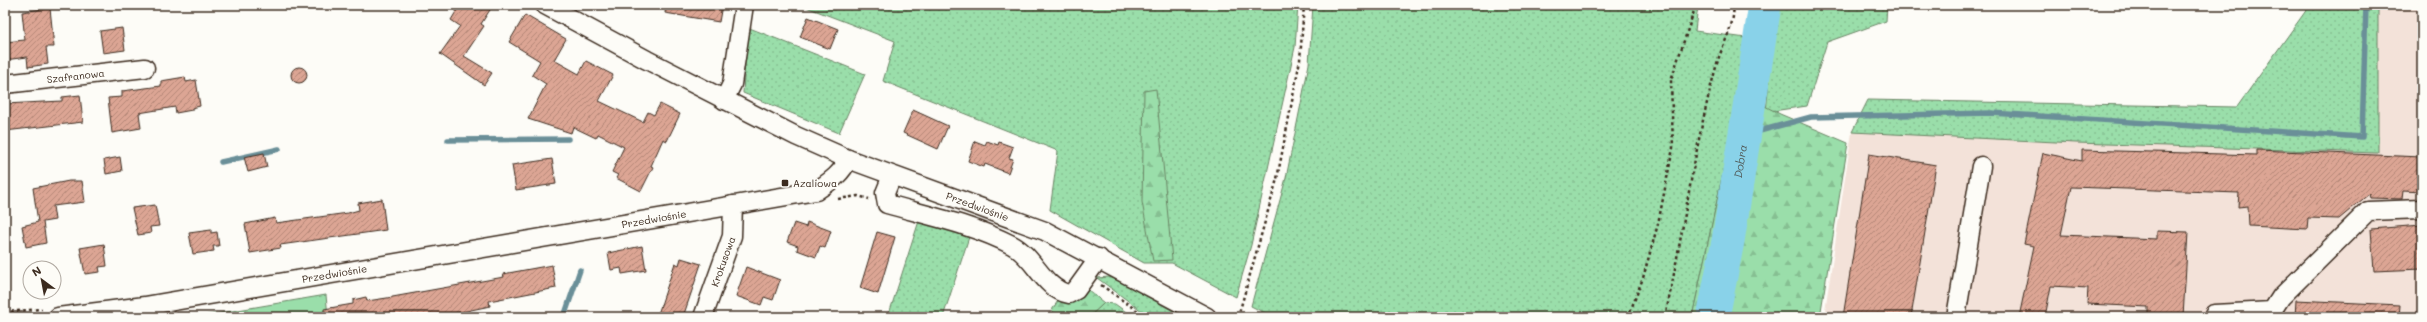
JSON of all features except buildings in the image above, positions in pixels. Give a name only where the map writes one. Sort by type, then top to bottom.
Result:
[{"type":"street","points":[[545,5],[596,34],[724,100],[848,159]]},
{"type":"street","points":[[724,100],[732,84],[744,5]]},
{"type":"street","name":"Szafranowa","points":[[5,84],[145,68]]},
{"type":"street","name":"Przedwiośnie","points":[[58,317],[145,306],[816,191],[832,180],[845,166],[848,159],[1045,231],[1099,258],[1206,317]]},
{"type":"street","points":[[1956,317],[1981,166]]},
{"type":"street","points":[[892,176],[885,192],[887,204],[959,224],[993,236],[1014,246],[1026,255],[1051,285],[1061,292],[1069,294],[1076,290],[1099,258]]},
{"type":"street","name":"Krokusowa","points":[[703,317],[732,236],[733,205]]},
{"type":"street","points":[[2214,314],[2272,311],[2281,297],[2368,211],[2422,209]]},
{"type":"path","points":[[1238,317],[1277,179],[1300,60],[1304,5]]},
{"type":"path","points":[[1628,317],[1643,278],[1658,224],[1673,148],[1671,80],[1696,5]]},
{"type":"path","points":[[1665,317],[1699,142],[1718,61],[1732,17],[1733,5]]},
{"type":"path","points":[[1087,276],[1146,317]]},
{"type":"shaded area","points":[[2376,5],[2422,5],[2422,317],[1824,317],[1852,132],[2370,153]]},
{"type":"green space","points":[[801,5],[1298,5],[1295,47],[1251,245],[1236,297],[1172,263],[1144,263],[1050,210],[1058,151],[883,81],[895,41]]},
{"type":"green space","points":[[1313,5],[1698,5],[1695,31],[1746,38],[1740,93],[1692,317],[1273,317],[1251,306],[1286,178],[1309,64]]},
{"type":"green space","points":[[1776,5],[1887,5],[1886,21],[1827,42],[1807,106],[1766,112]]},
{"type":"green space","points":[[2310,5],[2378,5],[2378,153],[2076,143],[1852,132],[1868,100],[2237,107]]},
{"type":"green space","points":[[747,27],[865,74],[839,133],[743,93]]},
{"type":"green space","points":[[1156,89],[1172,260],[1153,261],[1142,202],[1144,91]]},
{"type":"green space","points":[[1740,93],[1780,114],[1848,143],[1820,317],[1718,317],[1722,293],[1706,291],[1701,317],[1692,317]]},
{"type":"green space","points":[[919,221],[969,237],[943,317],[888,317]]},
{"type":"green space","points":[[1109,277],[1184,317],[1150,317],[1097,278]]},
{"type":"green space","points":[[1087,289],[1104,303],[1089,317],[1058,317],[1052,310],[1061,296]]},
{"type":"green space","points":[[326,295],[328,317],[197,317]]},
{"type":"green space","points":[[1104,303],[1115,304],[1133,317],[1089,317]]},
{"type":"waterway","name":"Dobra","points":[[1713,317],[1728,241],[1765,5]]},
{"type":"waterway","points":[[1745,135],[1811,117],[1991,113],[2362,137],[2366,5]]},
{"type":"waterway","points":[[448,140],[568,139]]},
{"type":"waterway","points":[[221,162],[279,149]]},
{"type":"waterway","points":[[564,317],[580,270]]},
{"type":"place","name":"Azaliowa","points":[[785,183]]}]
